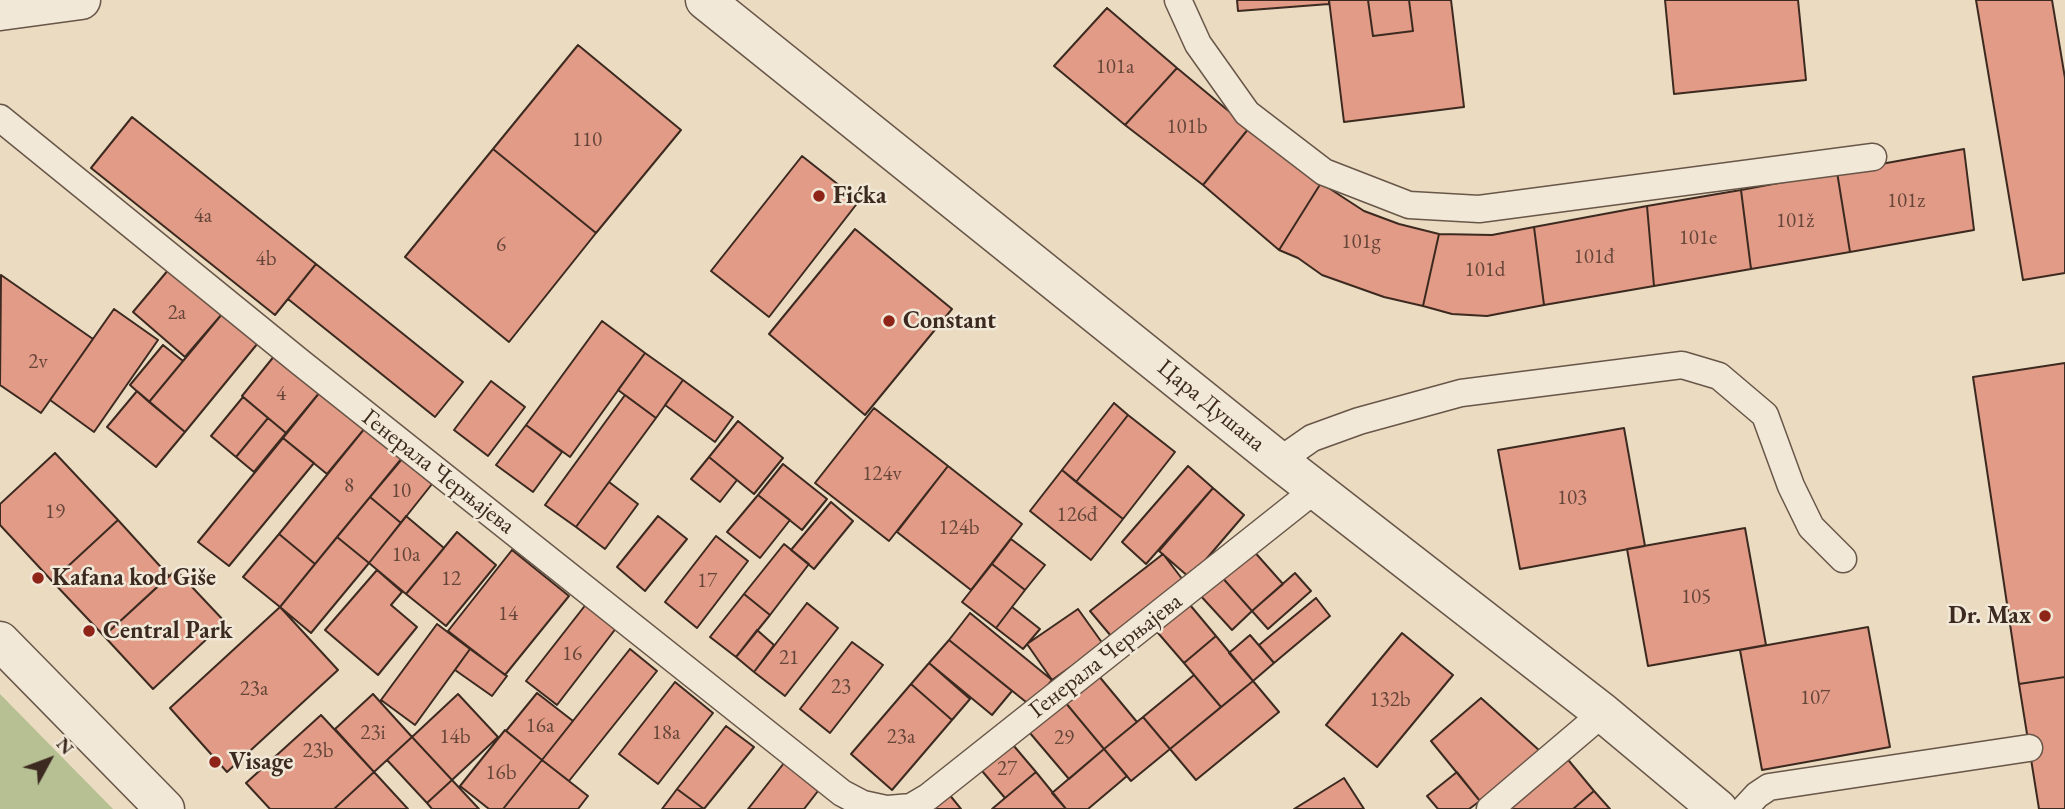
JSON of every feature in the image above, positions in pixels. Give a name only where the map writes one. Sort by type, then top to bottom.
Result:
[{"type":"street","points":[[0,11],[81,0]]},
{"type":"street","name":"Цара Душана","points":[[705,0],[1279,460],[1603,713],[1718,809]]},
{"type":"street","points":[[0,641],[165,809]]},
{"type":"lane","points":[[1178,0],[1198,44],[1247,113],[1324,172],[1409,205],[1479,209],[1873,158]]},
{"type":"lane","name":"Генерала Черњајева","points":[[0,118],[300,362],[842,793],[863,804],[887,809],[911,807],[928,797],[1316,489]]},
{"type":"lane","points":[[1279,460],[1312,438],[1359,421],[1461,393],[1682,365],[1719,376],[1765,415],[1791,486],[1811,527],[1843,559]]},
{"type":"lane","points":[[1490,809],[1603,713]]},
{"type":"lane","points":[[1744,809],[1769,787],[2029,748]]},
{"type":"green space","points":[[0,694],[113,809],[0,809]]},
{"type":"building","points":[[1237,0],[1329,0],[1329,4],[1238,11]]},
{"type":"building","points":[[1329,0],[1368,0],[1373,36],[1413,31],[1409,0],[1451,0],[1464,107],[1344,122]]},
{"type":"building","points":[[1368,0],[1409,0],[1413,31],[1373,36]]},
{"type":"building","points":[[1665,0],[1798,0],[1806,80],[1674,94]]},
{"type":"building","points":[[1976,0],[2052,0],[2065,78],[2065,273],[2023,280]]},
{"type":"building","points":[[1107,8],[1177,68],[1125,125],[1054,66]]},
{"type":"building","points":[[578,45],[681,130],[596,233],[493,149]]},
{"type":"building","points":[[1177,68],[1249,128],[1203,185],[1125,125]]},
{"type":"building","points":[[132,117],[316,264],[275,315],[91,168]]},
{"type":"building","points":[[1249,128],[1321,183],[1279,250],[1203,185]]},
{"type":"building","points":[[493,149],[596,233],[509,342],[405,257]]},
{"type":"building","points":[[1964,149],[1974,230],[1850,252],[1837,172]]},
{"type":"building","points":[[802,156],[859,201],[769,317],[711,271]]},
{"type":"building","points":[[1837,172],[1850,252],[1751,269],[1741,190]]},
{"type":"building","points":[[1321,183],[1364,211],[1399,224],[1439,234],[1423,306],[1384,297],[1322,275],[1298,258],[1279,250]]},
{"type":"building","points":[[1741,190],[1751,269],[1654,286],[1647,206]]},
{"type":"building","points":[[1647,206],[1654,286],[1544,305],[1534,227]]},
{"type":"building","points":[[1534,227],[1544,305],[1487,316],[1452,314],[1423,306],[1439,234],[1492,235]]},
{"type":"building","points":[[855,229],[952,309],[865,415],[769,334]]},
{"type":"building","points":[[316,264],[463,382],[435,417],[288,299]]},
{"type":"building","points":[[169,269],[222,314],[185,357],[133,312]]},
{"type":"building","points":[[1,275],[93,339],[41,413],[0,385]]},
{"type":"building","points":[[114,309],[158,340],[94,432],[50,400]]},
{"type":"building","points":[[222,314],[258,343],[185,432],[149,402]]},
{"type":"building","points":[[602,321],[645,353],[570,457],[526,425]]},
{"type":"building","points":[[163,345],[183,361],[149,402],[130,385]]},
{"type":"building","points":[[645,353],[683,380],[656,418],[618,390]]},
{"type":"building","points":[[275,355],[320,392],[286,433],[242,396]]},
{"type":"building","points":[[2065,363],[2065,677],[2019,684],[1973,377]]},
{"type":"building","points":[[683,380],[733,417],[715,442],[665,405]]},
{"type":"building","points":[[491,381],[525,407],[488,456],[454,430]]},
{"type":"building","points":[[137,391],[185,432],[156,467],[107,427]]},
{"type":"building","points":[[320,392],[365,428],[327,474],[283,438]]},
{"type":"building","points":[[625,395],[656,418],[576,527],[545,505]]},
{"type":"building","points":[[243,397],[268,418],[236,457],[211,436]]},
{"type":"building","points":[[1114,403],[1128,415],[1076,482],[1062,470]]},
{"type":"building","points":[[874,408],[948,466],[889,541],[815,483]]},
{"type":"building","points":[[1128,415],[1175,452],[1123,519],[1076,482]]},
{"type":"building","points":[[268,418],[286,433],[254,472],[236,457]]},
{"type":"building","points":[[738,421],[783,458],[754,494],[709,457]]},
{"type":"building","points":[[526,425],[562,452],[533,492],[496,465]]},
{"type":"building","points":[[365,428],[402,458],[315,564],[279,534]]},
{"type":"building","points":[[1624,428],[1645,546],[1520,569],[1498,450]]},
{"type":"building","points":[[283,438],[314,463],[229,566],[198,542]]},
{"type":"building","points":[[55,453],[118,520],[52,581],[0,525],[0,504]]},
{"type":"building","points":[[709,457],[737,480],[720,502],[691,479]]},
{"type":"building","points":[[402,459],[432,484],[401,523],[370,497]]},
{"type":"building","points":[[783,464],[827,499],[802,530],[758,495]]},
{"type":"building","points":[[948,466],[1022,524],[971,590],[897,532]]},
{"type":"building","points":[[1188,466],[1213,488],[1146,564],[1122,542]]},
{"type":"building","points":[[1062,470],[1123,519],[1091,560],[1030,511]]},
{"type":"building","points":[[609,482],[638,504],[605,549],[576,527]]},
{"type":"building","points":[[1213,488],[1244,515],[1190,578],[1159,551]]},
{"type":"building","points":[[758,495],[790,520],[760,558],[727,532]]},
{"type":"building","points":[[370,497],[401,523],[369,563],[337,537]]},
{"type":"building","points":[[831,502],[853,521],[814,569],[791,550]]},
{"type":"building","points":[[406,516],[444,548],[406,594],[369,563]]},
{"type":"building","points":[[658,516],[687,539],[645,591],[617,567]]},
{"type":"building","points":[[118,520],[169,576],[104,636],[52,581]]},
{"type":"building","points":[[1745,528],[1766,645],[1648,666],[1627,549]]},
{"type":"building","points":[[457,532],[496,565],[446,626],[406,594]]},
{"type":"building","points":[[279,534],[315,564],[280,607],[243,577]]},
{"type":"building","points":[[716,536],[748,561],[697,628],[665,602]]},
{"type":"building","points":[[337,537],[369,563],[311,633],[280,607]]},
{"type":"building","points":[[1011,539],[1045,565],[1025,590],[992,564]]},
{"type":"building","points":[[784,544],[809,564],[770,615],[744,594]]},
{"type":"building","points":[[1251,548],[1283,584],[1252,611],[1220,575]]},
{"type":"building","points":[[512,550],[569,596],[505,675],[448,631]]},
{"type":"building","points":[[1163,554],[1183,580],[1111,636],[1090,611]]},
{"type":"building","points":[[992,564],[1025,590],[996,628],[962,602]]},
{"type":"building","points":[[176,570],[225,622],[153,689],[104,636]]},
{"type":"building","points":[[377,570],[402,592],[391,605],[417,627],[378,675],[325,630]]},
{"type":"building","points":[[1295,573],[1311,591],[1268,629],[1252,611]]},
{"type":"building","points":[[1220,575],[1252,611],[1232,630],[1199,594]]},
{"type":"building","points":[[744,594],[770,615],[736,657],[710,637]]},
{"type":"building","points":[[1316,598],[1330,616],[1274,663],[1259,645]]},
{"type":"building","points":[[1185,599],[1216,636],[1184,663],[1152,626]]},
{"type":"building","points":[[587,603],[617,627],[557,705],[526,681]]},
{"type":"building","points":[[807,603],[838,628],[785,696],[754,672]]},
{"type":"building","points":[[280,607],[338,670],[227,772],[170,708]]},
{"type":"building","points":[[1012,607],[1040,629],[1023,649],[996,628]]},
{"type":"building","points":[[1078,609],[1103,644],[1052,680],[1027,644]]},
{"type":"building","points":[[970,613],[1052,680],[1031,706],[949,640]]},
{"type":"building","points":[[437,624],[470,649],[415,725],[381,700]]},
{"type":"building","points":[[1868,627],[1890,747],[1762,770],[1740,650]]},
{"type":"building","points":[[757,630],[774,645],[754,672],[736,657]]},
{"type":"building","points":[[1402,633],[1453,675],[1377,767],[1326,725]]},
{"type":"building","points":[[1250,635],[1274,663],[1253,681],[1229,653]]},
{"type":"building","points":[[1216,636],[1253,681],[1221,707],[1184,663]]},
{"type":"building","points":[[949,640],[1012,691],[992,715],[929,663]]},
{"type":"building","points":[[852,642],[883,665],[830,733],[800,709]]},
{"type":"building","points":[[470,649],[507,676],[492,696],[455,670]]},
{"type":"building","points":[[630,649],[657,671],[569,781],[542,760]]},
{"type":"building","points":[[929,663],[970,699],[952,720],[911,684]]},
{"type":"building","points":[[1093,669],[1137,722],[1104,749],[1060,696]]},
{"type":"building","points":[[1194,675],[1221,707],[1170,749],[1143,717]]},
{"type":"building","points":[[2065,677],[2065,809],[2039,809],[2019,684]]},
{"type":"building","points":[[1253,681],[1279,712],[1196,780],[1170,749]]},
{"type":"building","points":[[675,682],[713,713],[658,784],[619,754]]},
{"type":"building","points":[[911,684],[952,720],[892,790],[851,754]]},
{"type":"building","points":[[537,693],[573,721],[542,760],[506,731]]},
{"type":"building","points":[[373,694],[412,737],[374,772],[335,729]]},
{"type":"building","points":[[458,694],[498,737],[452,780],[412,737]]},
{"type":"building","points":[[1060,696],[1104,749],[1069,779],[1024,726]]},
{"type":"building","points":[[1481,698],[1540,751],[1480,801],[1431,741]]},
{"type":"building","points":[[321,715],[374,772],[334,809],[270,809],[246,783]]},
{"type":"building","points":[[1143,717],[1170,749],[1131,781],[1104,749]]},
{"type":"building","points":[[726,726],[754,747],[704,809],[677,789]]},
{"type":"building","points":[[505,730],[542,760],[503,809],[489,809],[460,786]]},
{"type":"building","points":[[412,737],[452,780],[427,803],[387,760]]},
{"type":"building","points":[[1008,739],[1036,772],[1005,798],[977,765]]},
{"type":"building","points":[[1104,749],[1127,776],[1088,809],[1066,809],[1052,793]]},
{"type":"building","points":[[1565,756],[1594,791],[1573,809],[1500,809]]},
{"type":"building","points":[[542,760],[588,796],[578,809],[503,809]]},
{"type":"building","points":[[784,763],[818,791],[804,809],[748,809]]},
{"type":"building","points":[[374,772],[408,809],[334,809]]},
{"type":"building","points":[[1036,772],[1066,809],[992,809],[1005,798]]},
{"type":"building","points":[[1457,772],[1480,801],[1469,809],[1438,809],[1427,796]]},
{"type":"building","points":[[1344,778],[1364,809],[1294,809]]},
{"type":"building","points":[[452,780],[479,809],[432,809],[427,803]]},
{"type":"building","points":[[944,788],[961,809],[919,809]]},
{"type":"building","points":[[677,789],[704,809],[662,809]]},
{"type":"building","points":[[1594,791],[1610,809],[1573,809]]},
{"type":"place","name":"Fićka","points":[[819,196]]},
{"type":"place","name":"Constant","points":[[889,321]]},
{"type":"place","name":"Kafana kod Giše","points":[[38,578]]},
{"type":"place","name":"Dr. Max","points":[[2045,616]]},
{"type":"place","name":"Central Park","points":[[89,631]]},
{"type":"place","name":"Visage","points":[[215,762]]}]
